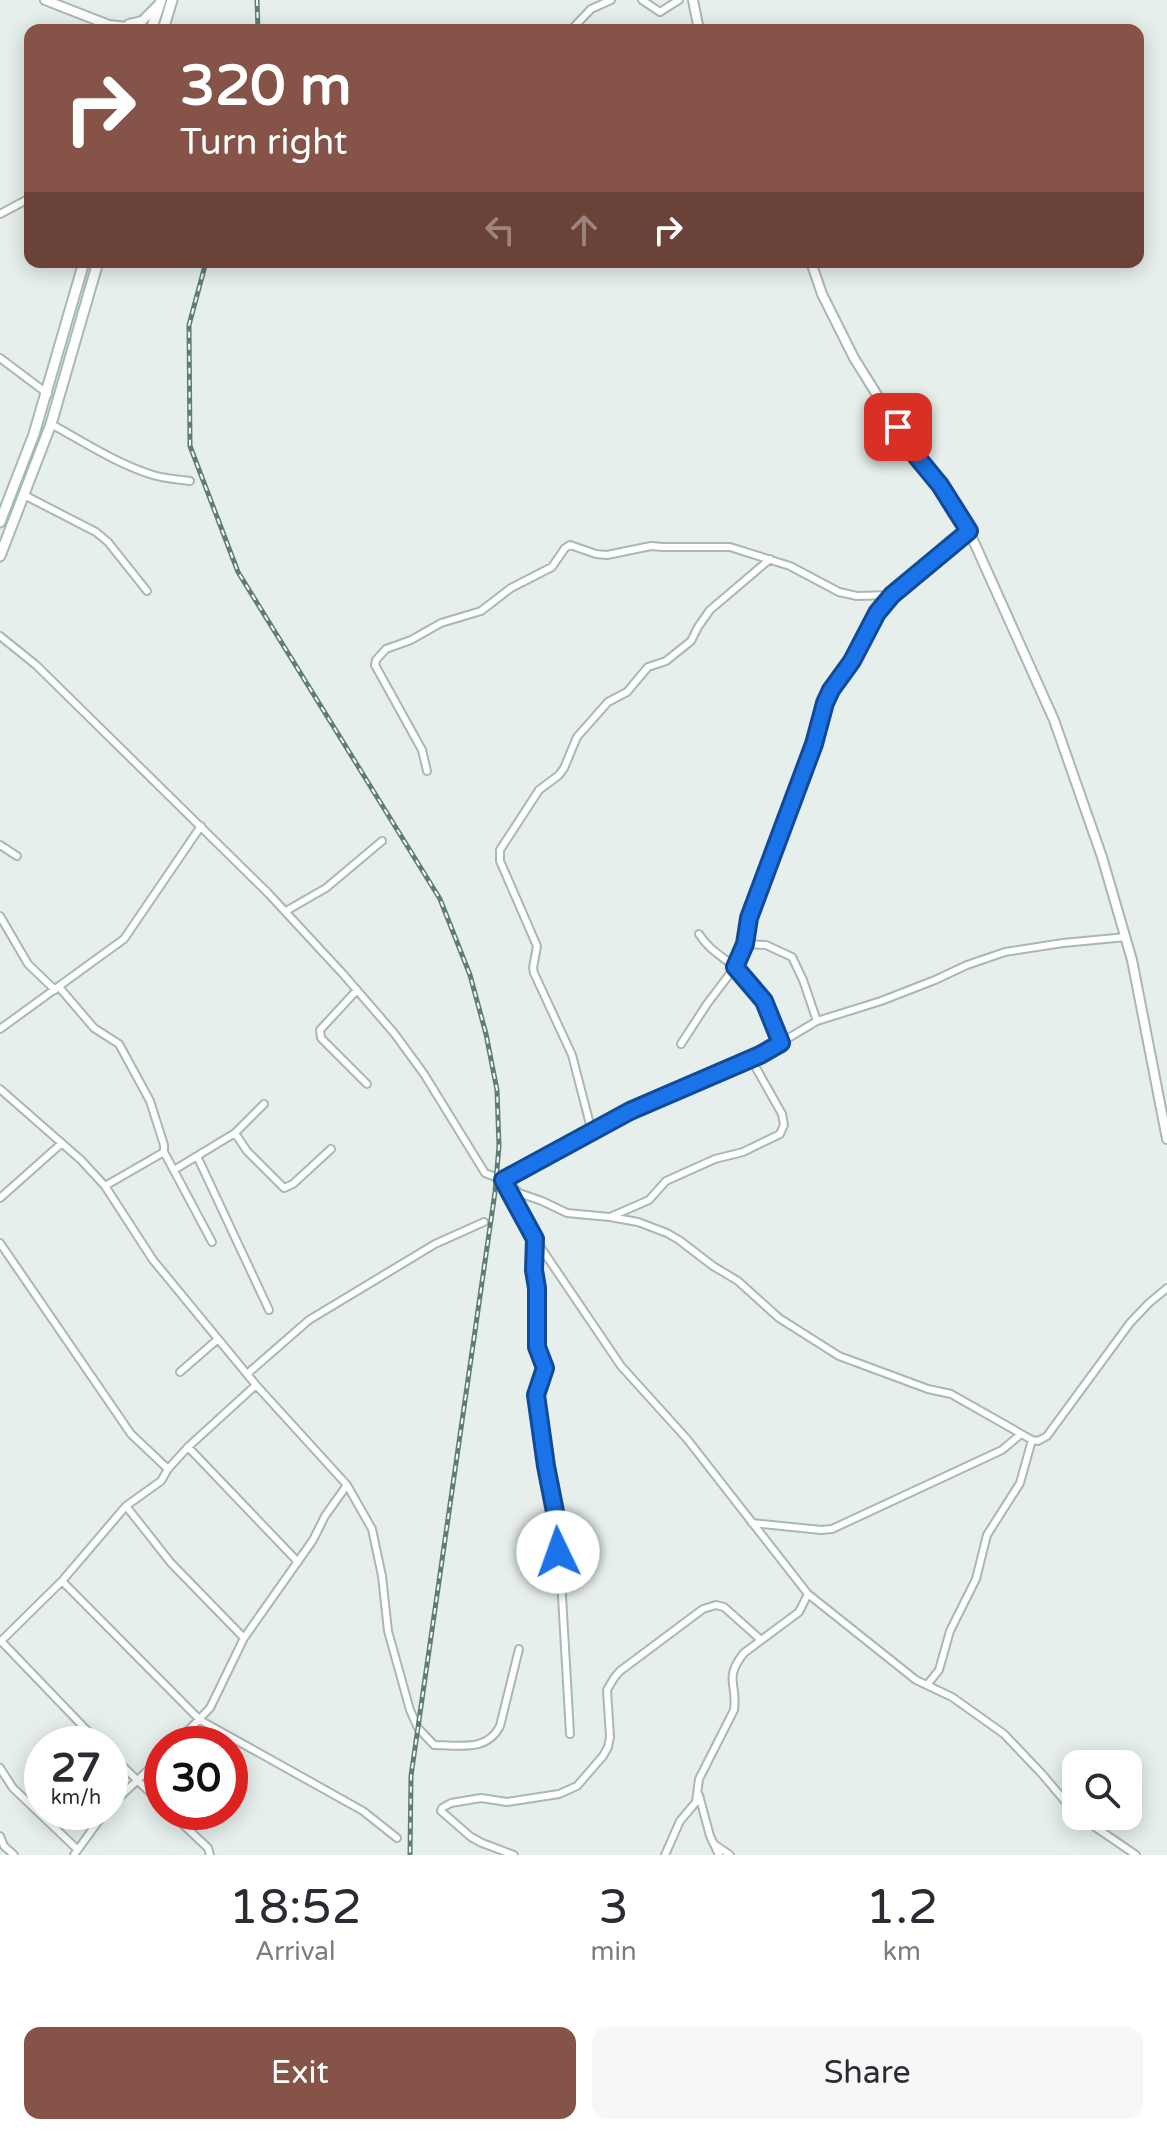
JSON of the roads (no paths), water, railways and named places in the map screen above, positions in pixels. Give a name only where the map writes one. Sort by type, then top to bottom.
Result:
[{"type":"main road","points":[[165,24],[172,0]]},
{"type":"main road","points":[[153,24],[160,1]]},
{"type":"main road","points":[[0,522],[48,394],[82,268]]},
{"type":"main road","points":[[0,556],[51,424],[96,268]]},
{"type":"street","points":[[577,24],[591,9],[611,0]]},
{"type":"street","points":[[642,0],[660,12],[679,0]]},
{"type":"street","points":[[693,0],[698,24]]},
{"type":"street","points":[[48,1],[108,24]]},
{"type":"street","points":[[129,24],[142,21],[160,1]]},
{"type":"street","points":[[0,214],[24,201]]},
{"type":"street","points":[[813,268],[822,294],[854,358],[912,451],[940,485],[969,531],[1054,720],[1102,857],[1126,937],[1140,991],[1167,1139]]},
{"type":"street","points":[[0,358],[48,394]]},
{"type":"street","points":[[51,424],[141,471],[190,481]]},
{"type":"street","points":[[24,495],[96,532],[108,542],[147,591]]},
{"type":"street","points":[[681,1044],[735,967],[745,944],[749,918],[831,690],[852,661],[877,613],[892,595],[969,531]]},
{"type":"street","points":[[427,771],[422,750],[375,665],[376,660],[386,649],[411,640],[441,623],[481,611],[511,588],[552,567],[570,545],[607,555],[651,546],[730,547],[790,566],[839,592],[857,596],[892,595]]},
{"type":"street","points":[[592,1132],[572,1055],[534,973],[537,946],[500,861],[500,850],[539,790],[564,768],[577,737],[608,702],[631,689],[652,665],[666,661],[691,641],[710,610],[770,559]]},
{"type":"street","points":[[0,636],[36,665],[286,911],[394,1033],[424,1074],[485,1173],[504,1180],[515,1191],[567,1213],[638,1222],[679,1240],[745,1286],[779,1318],[839,1356],[928,1389],[951,1394],[1038,1441],[1047,1436],[1130,1323],[1167,1288]]},
{"type":"street","points":[[0,1029],[124,939],[201,826]]},
{"type":"street","points":[[286,911],[326,888],[382,841]]},
{"type":"street","points":[[0,845],[17,856]]},
{"type":"street","points":[[0,916],[28,964],[94,1028],[119,1044],[150,1101],[164,1152],[212,1242]]},
{"type":"street","points":[[699,934],[705,945],[735,967],[764,1001],[781,1043]]},
{"type":"street","points":[[504,1180],[630,1111],[751,1059],[817,1021],[881,1001],[1005,952],[1126,937]]},
{"type":"street","points":[[745,944],[766,945],[792,957],[817,1021]]},
{"type":"street","points":[[357,990],[320,1030],[321,1038],[367,1084]]},
{"type":"street","points":[[610,1217],[649,1200],[666,1181],[715,1159],[743,1152],[780,1134],[784,1125],[782,1114],[751,1059]]},
{"type":"street","points":[[0,1089],[81,1160],[105,1186],[153,1260],[256,1385],[347,1485],[372,1529],[382,1576],[388,1631],[410,1710],[418,1728],[434,1745],[482,1745],[495,1737],[519,1649]]},
{"type":"street","points":[[174,1170],[235,1133],[264,1104]]},
{"type":"street","points":[[235,1133],[247,1151],[284,1188],[293,1184],[331,1149]]},
{"type":"street","points":[[0,1198],[62,1143]]},
{"type":"street","points":[[105,1186],[164,1152]]},
{"type":"street","points":[[197,1156],[269,1310]]},
{"type":"street","points":[[504,1180],[535,1239],[621,1366],[687,1439],[808,1594],[916,1680],[952,1697],[1004,1734],[1062,1797]]},
{"type":"street","points":[[247,1374],[315,1316],[435,1244],[484,1222]]},
{"type":"street","points":[[535,1239],[537,1347],[545,1368],[536,1395],[559,1540],[570,1734]]},
{"type":"street","points":[[0,1243],[131,1434],[168,1469]]},
{"type":"street","points":[[180,1372],[218,1339]]},
{"type":"street","points":[[83,1726],[0,1641],[62,1581],[126,1506],[161,1481],[188,1447],[256,1385]]},
{"type":"street","points":[[751,1523],[832,1529],[1002,1450],[1021,1434]]},
{"type":"street","points":[[927,1685],[939,1670],[950,1631],[976,1579],[987,1535],[1020,1483],[1032,1440]]},
{"type":"street","points":[[188,1447],[298,1562]]},
{"type":"street","points":[[194,1726],[214,1699],[244,1638],[313,1540],[325,1516],[347,1485]]},
{"type":"street","points":[[126,1506],[171,1563],[244,1638]]},
{"type":"street","points":[[62,1581],[200,1720],[363,1811],[397,1838]]},
{"type":"street","points":[[665,1855],[680,1821],[696,1802],[699,1779],[734,1710],[732,1672],[744,1653],[799,1612],[808,1594]]},
{"type":"street","points":[[514,1855],[471,1837],[441,1811],[442,1808],[451,1803],[481,1798],[507,1802],[559,1794],[577,1786],[608,1747],[607,1690],[614,1678],[703,1609],[716,1605],[724,1607],[761,1640]]},
{"type":"street","points":[[0,1768],[13,1788],[76,1852],[92,1830]]},
{"type":"street","points":[[128,1771],[144,1787]]},
{"type":"street","points":[[128,1789],[144,1774]]},
{"type":"street","points":[[697,1787],[719,1855]]},
{"type":"street","points":[[189,1830],[208,1848],[210,1855]]},
{"type":"street","points":[[1099,1830],[1136,1855]]},
{"type":"street","points":[[0,1836],[4,1846],[14,1855]]},
{"type":"street","points":[[714,1844],[730,1855]]},
{"type":"railway","points":[[257,0],[258,24]]},
{"type":"railway","points":[[204,268],[189,325],[190,446],[238,572],[440,899],[470,975],[497,1090],[499,1146],[495,1192],[411,1776],[410,1855]]}]
